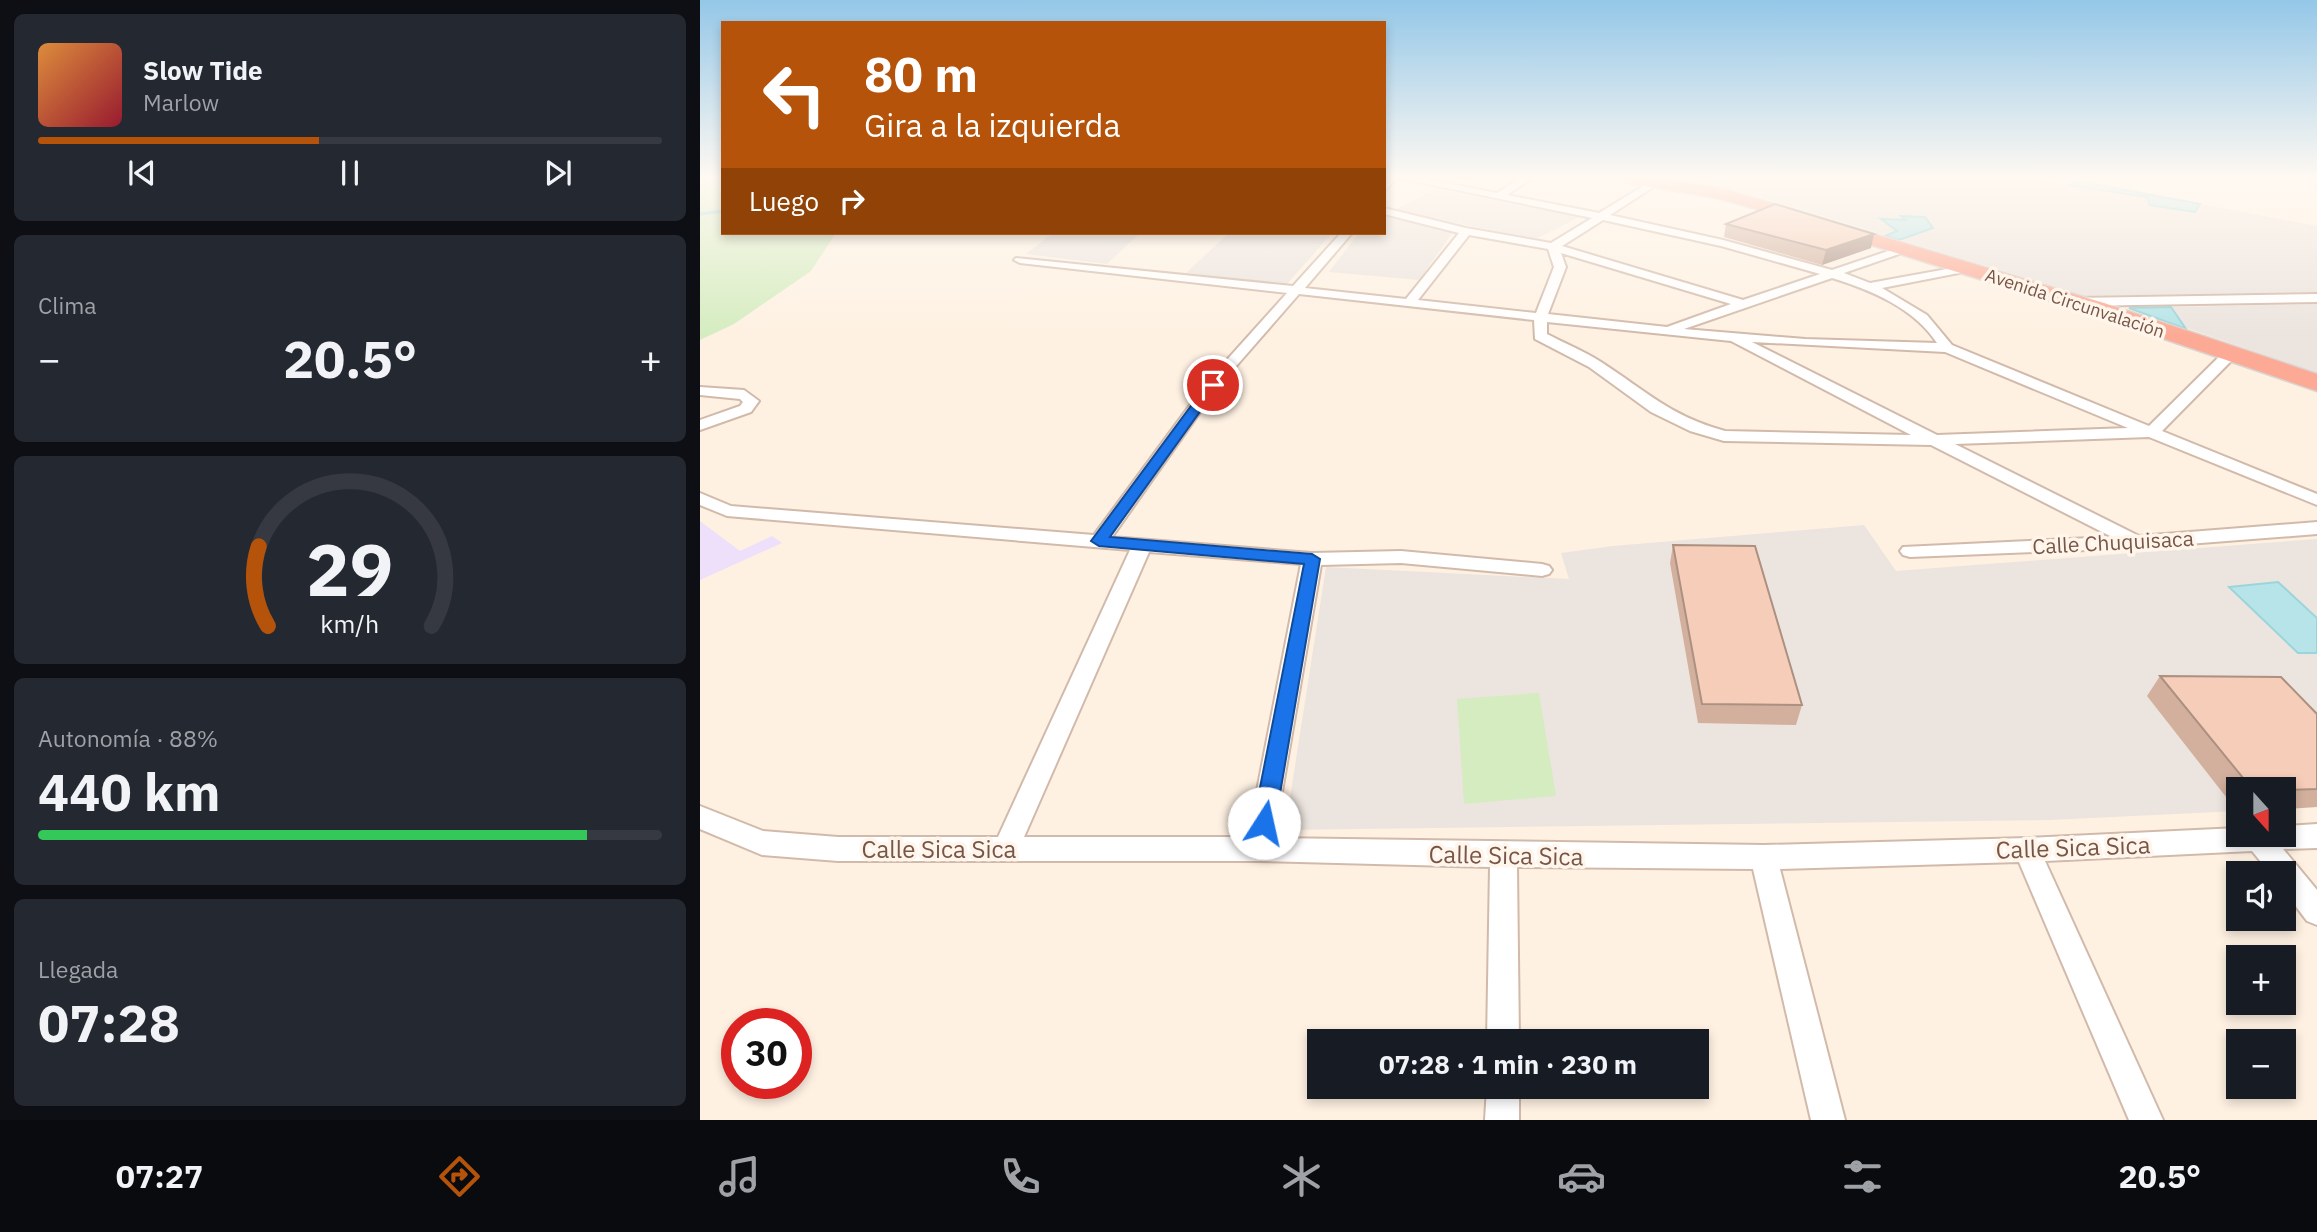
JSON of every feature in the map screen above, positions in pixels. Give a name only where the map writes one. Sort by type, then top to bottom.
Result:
[{"type":"highway","name":"Avenida Circunvalación","points":[[1840,230],[2076,302],[2317,383]]},
{"type":"street","points":[[1463,230],[1553,247],[1744,304]]},
{"type":"street","points":[[1553,247],[1578,230]]},
{"type":"street","points":[[1674,230],[1836,274],[1869,287],[1911,309],[1935,328],[1947,348]]},
{"type":"street","points":[[1410,302],[1466,231]]},
{"type":"street","points":[[1099,541],[1213,385],[1344,235]]},
{"type":"street","points":[[1553,247],[1560,267],[1554,278],[1554,287],[1539,316],[1539,337],[1594,364],[1656,409],[1696,428],[1724,436],[1937,440],[2152,432],[2230,354]]},
{"type":"street","points":[[1667,331],[1901,250]]},
{"type":"street","points":[[1020,260],[1667,331],[1805,343],[1947,348],[2317,500]]},
{"type":"street","points":[[1869,287],[1965,268]]},
{"type":"street","points":[[2076,302],[2317,298]]},
{"type":"street","points":[[1727,336],[2136,542]]},
{"type":"street","points":[[700,391],[744,395],[751,401],[746,409],[700,425]]},
{"type":"street","points":[[700,498],[727,511],[1312,559],[1401,558],[1542,570]]},
{"type":"street","name":"Calle Chuquisaca","points":[[1910,551],[2136,542],[2317,528]]},
{"type":"street","points":[[1006,849],[1142,545]]},
{"type":"street","points":[[1259,849],[1312,559]]},
{"type":"street","name":"Calle Sica Sica","points":[[702,821],[762,843],[838,849],[1259,849],[1504,855],[1764,857],[2028,850],[2226,841]]},
{"type":"street","name":"Calle Sica Sica","points":[[2296,837],[2317,836]]},
{"type":"street","points":[[2265,847],[2317,912]]},
{"type":"street","points":[[2028,850],[2146,1120]]},
{"type":"street","points":[[1503,1029],[1504,855]]},
{"type":"street","points":[[1764,857],[1828,1120]]},
{"type":"street","points":[[1502,1120],[1503,1099]]},
{"type":"shaded area","points":[[1386,230],[1453,232],[1419,280],[1329,272],[1357,235],[1386,235]]},
{"type":"shaded area","points":[[1493,230],[1553,230],[1535,239]]},
{"type":"shaded area","points":[[1869,230],[2317,230],[2317,292],[2086,296]]},
{"type":"shaded area","points":[[1050,235],[1138,235],[1107,264],[1026,254]]},
{"type":"shaded area","points":[[1227,235],[1330,235],[1287,284],[1186,273]]},
{"type":"shaded area","points":[[2317,304],[2317,373],[2129,308]]},
{"type":"shaded area","points":[[700,521],[740,551],[772,536],[782,543],[700,580]]},
{"type":"shaded area","points":[[1864,525],[1896,571],[2317,539],[2317,807],[2296,808],[2296,777],[2226,777],[2226,812],[2049,820],[1285,830],[1326,567],[1569,579],[1561,553],[1613,546]]},
{"type":"green space","points":[[700,230],[721,230],[721,235],[835,235],[811,271],[734,324],[700,340]]},
{"type":"green space","points":[[1539,693],[1556,796],[1464,804],[1457,699]]},
{"type":"water","points":[[1927,230],[1899,240],[1885,236],[1897,231]]},
{"type":"water","points":[[2171,307],[2186,329],[2129,308]]},
{"type":"water","points":[[2278,582],[2317,618],[2317,653],[2298,653],[2229,587]]},
{"type":"building","points":[[1750,230],[1862,230],[1874,234],[1826,250]]},
{"type":"building","points":[[1673,545],[1755,546],[1802,705],[1702,704]]},
{"type":"building","points":[[2160,676],[2281,677],[2317,714],[2317,789],[2296,790],[2296,777],[2242,777]]},
{"type":"route","points":[[1213,385],[1099,541],[1312,559],[1264,823]]}]
